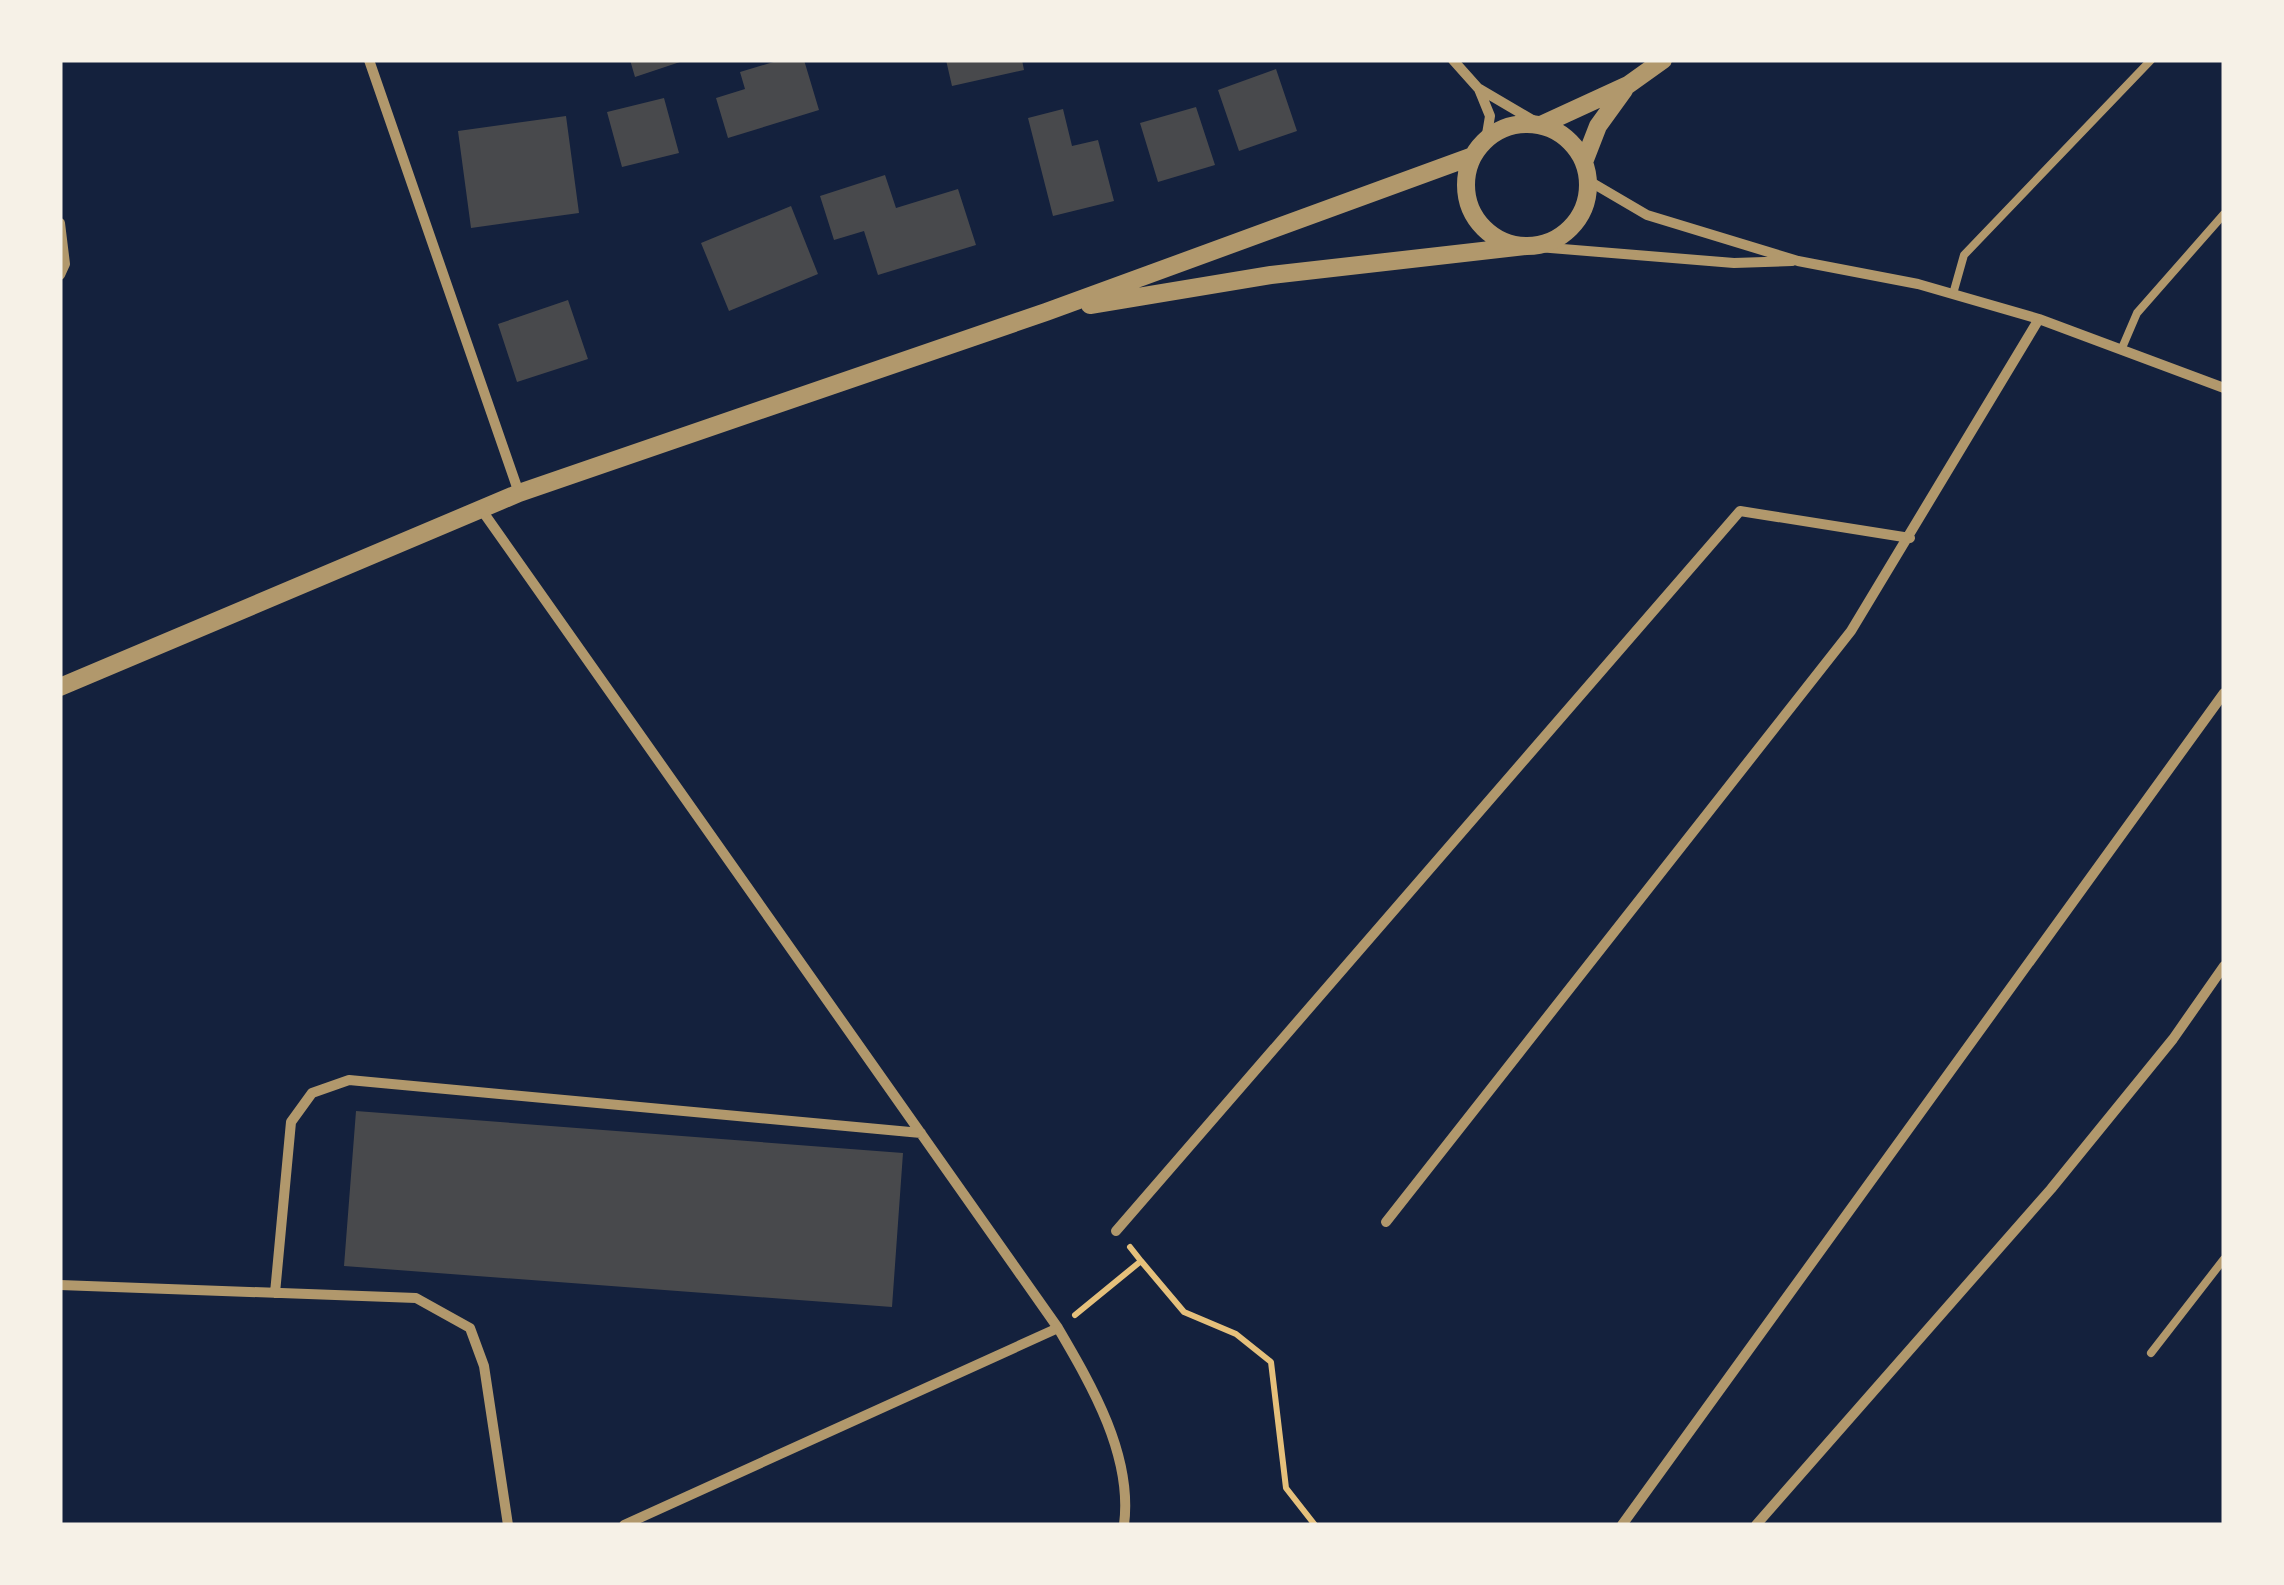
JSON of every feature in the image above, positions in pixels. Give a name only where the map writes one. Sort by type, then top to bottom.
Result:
[{"type":"street","points":[[368,60],[519,493]]},
{"type":"street","points":[[1453,60],[1478,88],[1560,132],[1586,172],[1648,215],[1798,260],[1953,294],[2038,319],[2224,388]]},
{"type":"street","points":[[1662,60],[1628,85],[1541,125],[1521,124],[1486,140],[1473,156],[1467,197],[1474,216],[1497,237],[1526,246],[1734,263],[1798,260]]},
{"type":"street","points":[[1046,312],[1270,275],[1526,246],[1564,234],[1586,202],[1586,172],[1598,126],[1628,85]]},
{"type":"street","points":[[1478,88],[1490,116],[1486,140]]},
{"type":"street","points":[[60,687],[519,493],[1046,312],[1473,156]]},
{"type":"street","points":[[60,223],[65,264],[60,275]]},
{"type":"street","points":[[1386,1222],[1851,632],[2038,319]]},
{"type":"street","points":[[481,509],[1058,1328],[1094,1390],[1128,1492],[1124,1525]]},
{"type":"street","points":[[1116,1230],[1740,511],[1910,538]]},
{"type":"street","points":[[1622,1525],[2224,693]]},
{"type":"street","points":[[1756,1525],[2051,1189],[2173,1040],[2224,966]]},
{"type":"street","points":[[275,1293],[292,1122],[312,1093],[349,1080],[920,1133]]},
{"type":"street","points":[[60,1285],[416,1298],[470,1328],[484,1366],[508,1525]]},
{"type":"street","points":[[624,1525],[1058,1328]]},
{"type":"lane","points":[[1953,294],[1964,255],[2152,60]]},
{"type":"lane","points":[[2122,348],[2137,314],[2224,214]]},
{"type":"lane","points":[[2151,1353],[2224,1259]]},
{"type":"path","points":[[1116,1230],[1184,1312],[1236,1334],[1271,1362],[1286,1488],[1315,1525]]},
{"type":"path","points":[[1058,1328],[1140,1260]]},
{"type":"building","points":[[630,60],[683,60],[683,61],[635,77]]},
{"type":"building","points":[[780,60],[804,60],[819,110],[728,138],[716,98],[745,89],[740,72]]},
{"type":"building","points":[[946,60],[1022,60],[1024,70],[952,86]]},
{"type":"building","points":[[1276,69],[1297,131],[1239,151],[1218,90]]},
{"type":"building","points":[[664,98],[679,153],[622,167],[607,112]]},
{"type":"building","points":[[1196,107],[1215,165],[1158,182],[1140,123]]},
{"type":"building","points":[[1063,109],[1072,146],[1098,140],[1114,201],[1053,216],[1028,118]]},
{"type":"building","points":[[566,116],[579,213],[471,228],[458,131]]},
{"type":"building","points":[[885,175],[896,208],[958,189],[976,245],[878,275],[864,231],[834,240],[820,196]]},
{"type":"building","points":[[791,206],[818,274],[729,311],[701,243]]},
{"type":"building","points":[[568,300],[588,359],[517,382],[498,324]]},
{"type":"building","points":[[356,1111],[903,1153],[892,1307],[344,1266]]}]
